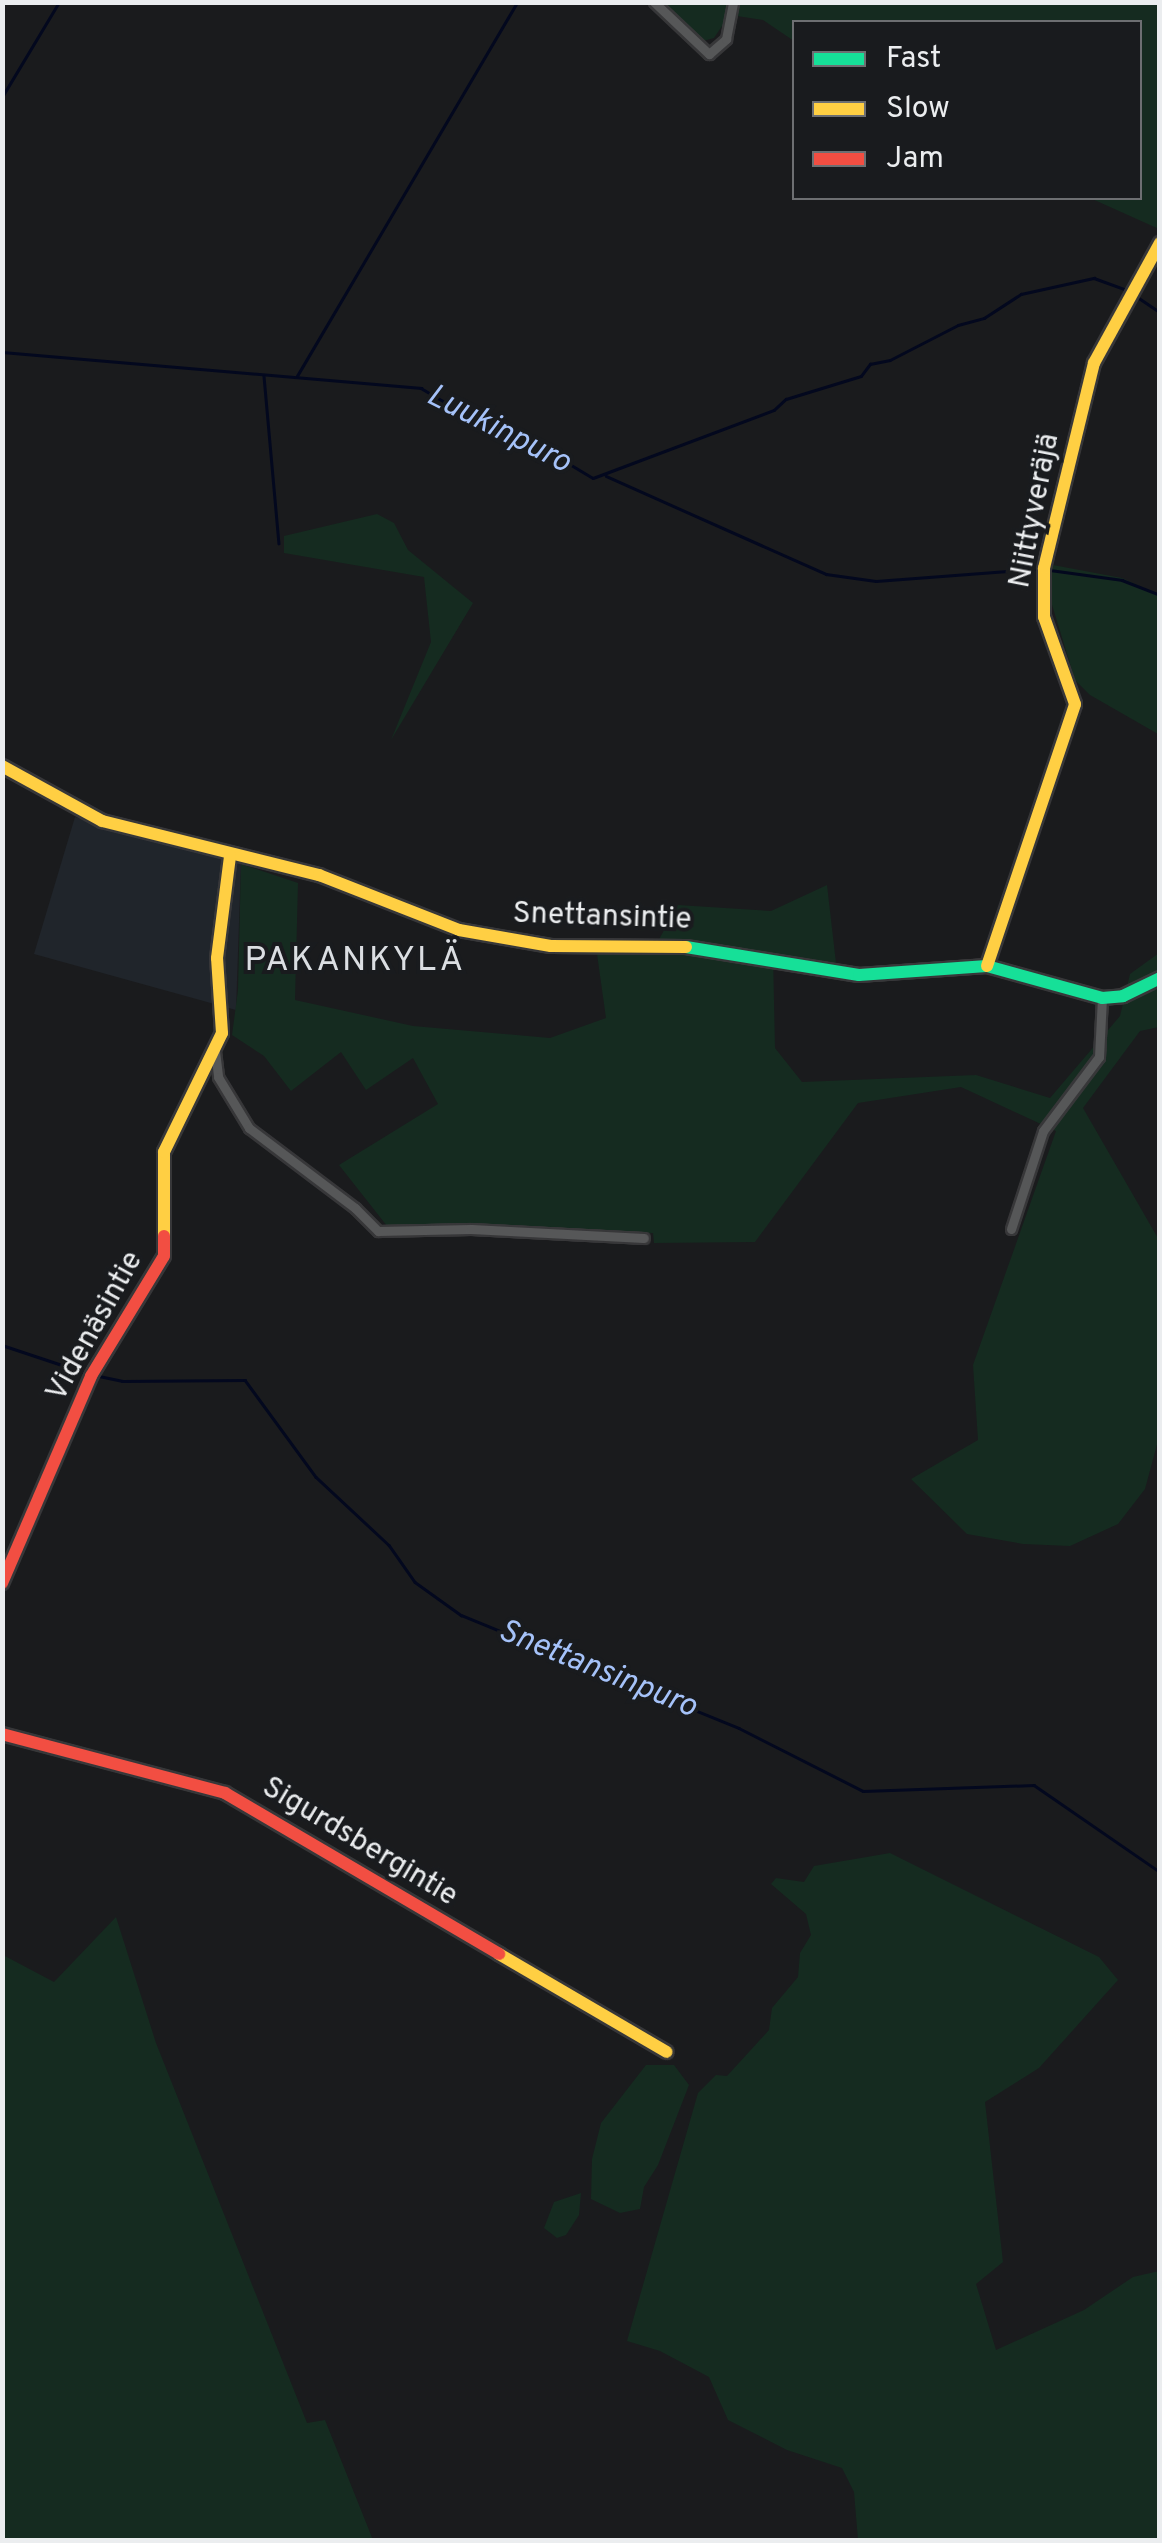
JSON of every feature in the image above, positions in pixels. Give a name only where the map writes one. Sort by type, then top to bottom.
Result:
[{"type":"street","points":[[654,2],[709,54],[726,39],[733,2]]},
{"type":"street","name":"Niittyveräjä","points":[[987,966],[1075,704],[1071,681],[1044,617],[1044,568],[1094,363],[1160,244]]},
{"type":"street","name":"Snettansintie","points":[[2,766],[73,809],[102,821],[230,856],[319,875],[459,930],[506,940],[552,946],[703,947],[859,974],[987,966],[1102,998]]},
{"type":"street","name":"Videnäsintie","points":[[2,1583],[91,1376],[164,1256],[164,1152],[222,1033],[216,958],[230,856]]},
{"type":"street","points":[[1011,1229],[1043,1131],[1099,1058],[1102,998],[1122,996],[1160,978]]},
{"type":"street","points":[[215,1048],[218,1077],[249,1128],[355,1208],[378,1232],[471,1229],[644,1238]]},
{"type":"street","name":"Sigurdsbergintie","points":[[2,1734],[226,1793],[667,2052]]},
{"type":"shaded area","points":[[75,817],[241,864],[236,1010],[34,954]]},
{"type":"green space","points":[[668,3],[729,3],[728,17],[714,38],[703,41],[667,9]]},
{"type":"green space","points":[[738,3],[1159,3],[1159,229],[1094,200],[1142,200],[1142,20],[792,20],[792,40],[763,20],[737,16]]},
{"type":"green space","points":[[377,514],[394,523],[408,550],[473,603],[391,740],[431,642],[424,577],[284,553],[284,536]]},
{"type":"green space","points":[[1053,565],[1122,578],[1159,595],[1159,744],[1158,734],[1090,695],[1075,680],[1049,595]]},
{"type":"green space","points":[[241,864],[298,883],[295,1000],[413,1026],[550,1038],[606,1018],[597,954],[652,952],[678,905],[771,911],[827,885],[836,963],[773,953],[775,1048],[802,1082],[976,1075],[1050,1098],[1120,1016],[1130,974],[1159,953],[1159,1027],[1140,1031],[1083,1108],[1159,1240],[1159,1437],[1145,1489],[1118,1524],[1070,1546],[1023,1544],[967,1534],[911,1479],[978,1440],[973,1365],[1056,1131],[961,1087],[858,1103],[755,1242],[654,1243],[653,1233],[387,1226],[339,1165],[438,1104],[413,1058],[366,1090],[341,1052],[291,1091],[264,1056],[232,1035],[238,990]]},
{"type":"green space","points":[[890,1853],[1099,1957],[1118,1980],[1039,2068],[985,2102],[1003,2262],[976,2284],[996,2350],[1084,2310],[1133,2277],[1159,2271],[1159,2540],[858,2540],[854,2492],[842,2468],[787,2450],[728,2420],[709,2377],[660,2351],[627,2341],[698,2093],[716,2075],[727,2076],[769,2030],[772,2008],[798,1977],[800,1953],[811,1935],[806,1914],[771,1884],[776,1878],[804,1882],[814,1866]]},
{"type":"green space","points":[[116,1917],[156,2043],[307,2423],[325,2420],[373,2540],[3,2540],[3,1955],[54,1982]]},
{"type":"green space","points":[[646,2065],[674,2065],[689,2085],[658,2165],[644,2187],[640,2209],[620,2213],[591,2199],[592,2159],[601,2123]]},
{"type":"green space","points":[[581,2193],[579,2215],[566,2235],[557,2238],[544,2228],[554,2202]]},
{"type":"waterway","points":[[2,97],[59,2]]},
{"type":"waterway","points":[[297,376],[517,2]]},
{"type":"waterway","name":"Luukinpuro","points":[[2,352],[421,388],[525,447],[548,451],[593,478],[774,410],[786,399],[861,376],[870,364],[890,360],[958,325],[984,318],[1021,294],[1094,278],[1127,290]]},
{"type":"waterway","name":"Luukinpuro","points":[[1136,296],[1160,312]]},
{"type":"waterway","points":[[264,376],[279,543]]},
{"type":"waterway","points":[[606,476],[826,574],[876,581],[1037,569]]},
{"type":"waterway","points":[[1050,570],[1122,580],[1160,595]]},
{"type":"waterway","name":"Snettansinpuro","points":[[2,1345],[86,1373]]},
{"type":"waterway","name":"Snettansinpuro","points":[[99,1376],[122,1381],[245,1380],[316,1477],[389,1545],[415,1582],[461,1615],[739,1728],[863,1791],[1034,1785],[1160,1872]]},
{"type":"traffic: fast","points":[[686,947],[859,975],[987,966],[1102,998],[1123,996],[1160,978]]},
{"type":"traffic: slow","points":[[987,966],[1075,704],[1044,617],[1044,568],[1094,363],[1160,243]]},
{"type":"traffic: slow","points":[[2,766],[102,821],[319,875],[459,930],[551,946],[686,947]]},
{"type":"traffic: slow","points":[[164,1236],[164,1152],[222,1033],[217,958],[230,856]]},
{"type":"traffic: slow","points":[[499,1954],[667,2052]]},
{"type":"traffic: jam","points":[[2,1583],[91,1376],[164,1256],[164,1236]]},
{"type":"traffic: jam","points":[[2,1734],[225,1793],[499,1954]]},
{"type":"district","name":"PAKANKYLÄ","points":[[355,961]]}]
